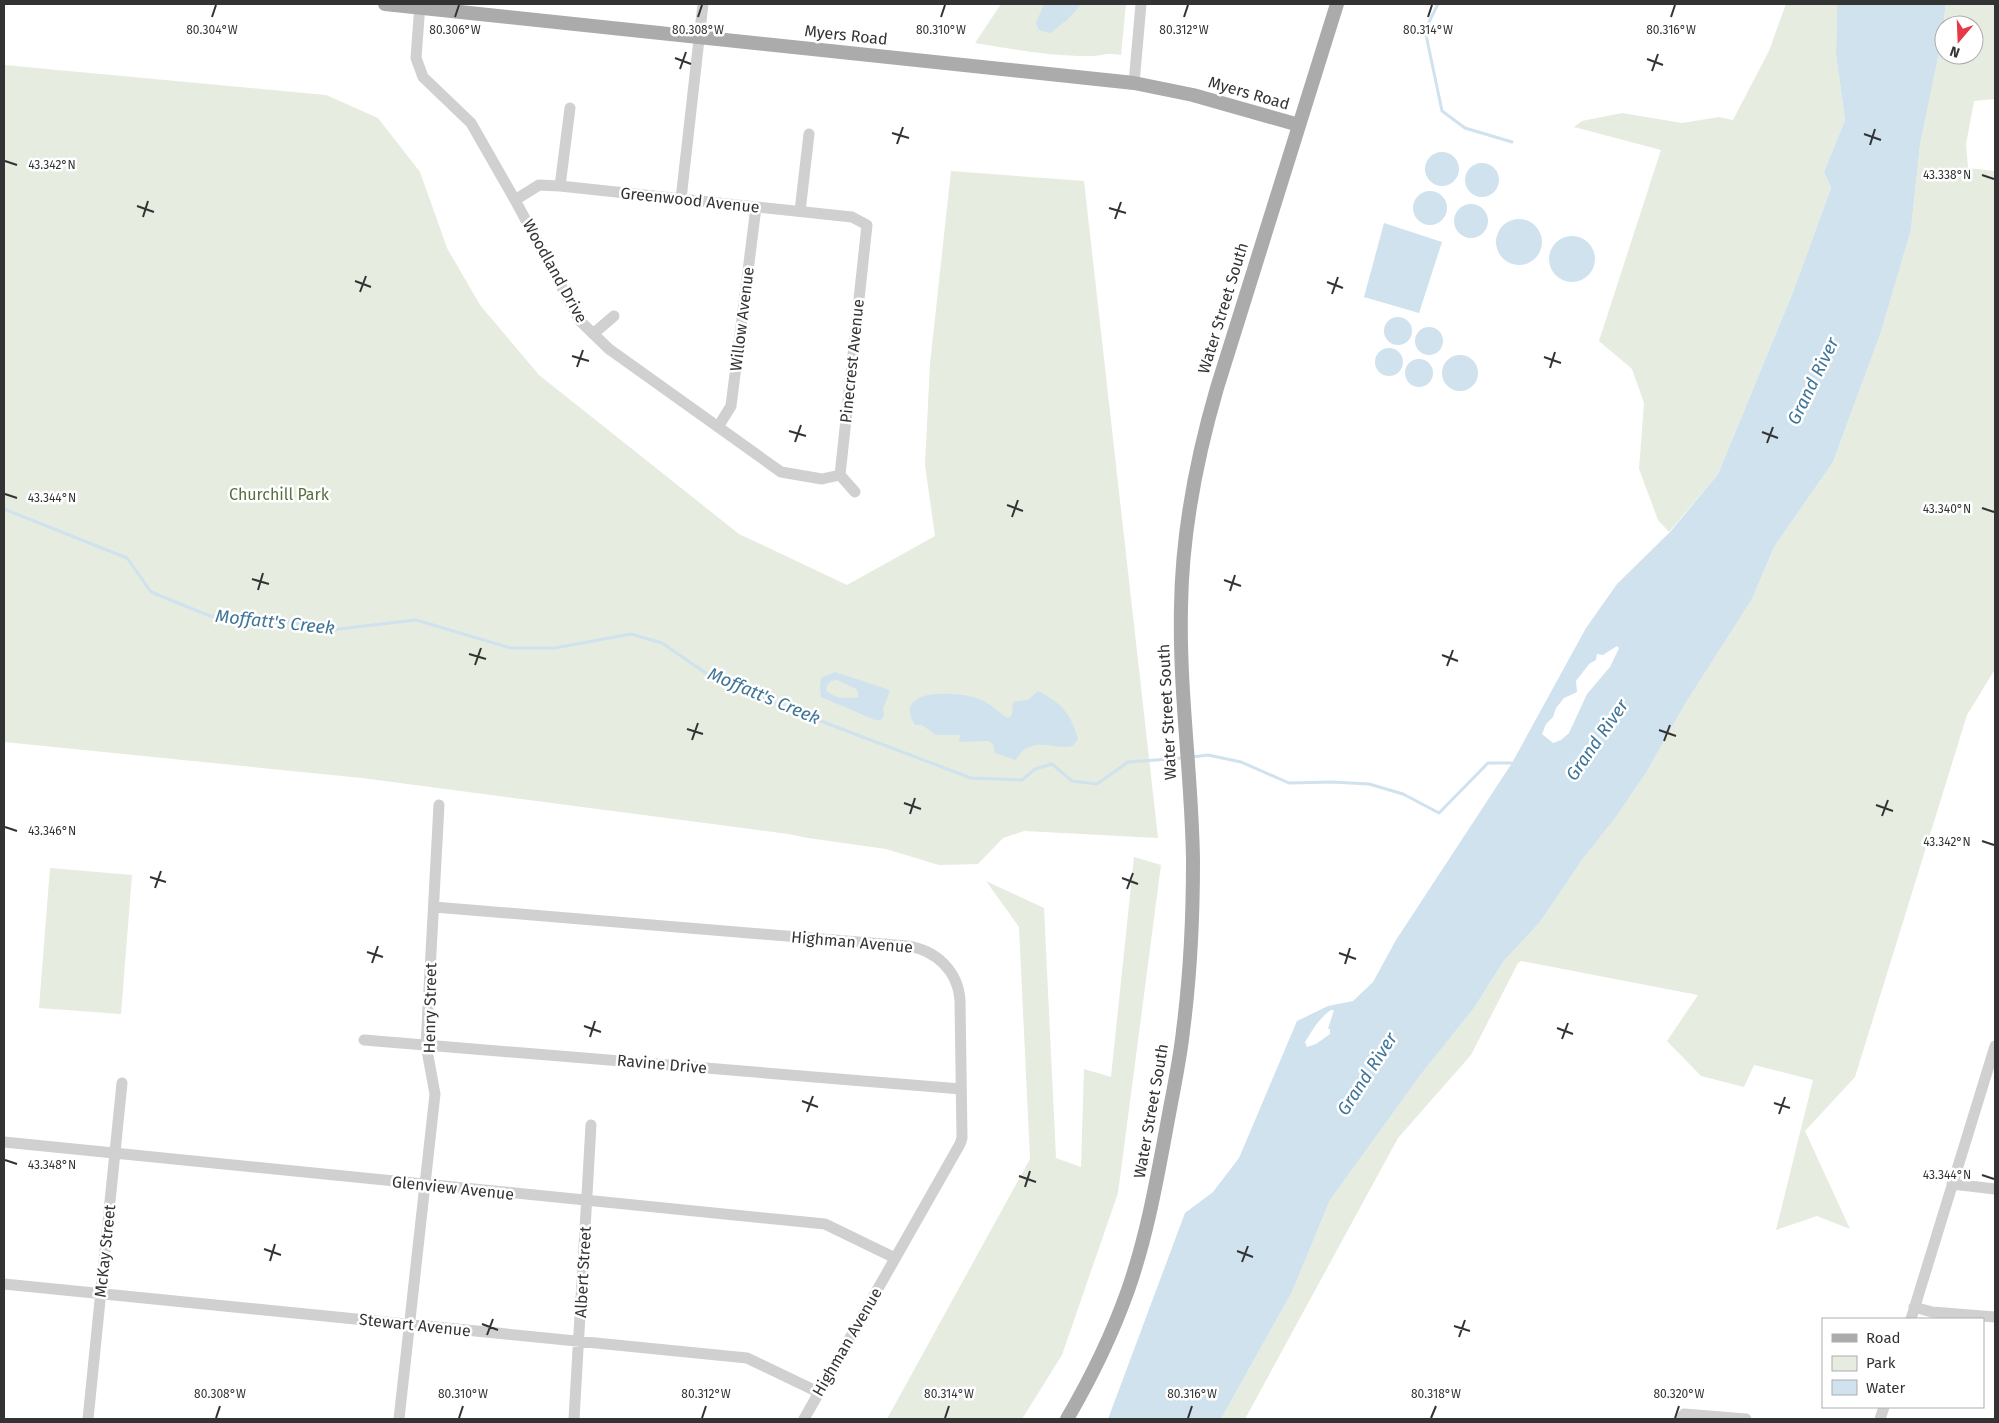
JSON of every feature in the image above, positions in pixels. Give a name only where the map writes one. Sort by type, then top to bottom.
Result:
[{"type":"main road","name":"Myers Road","points":[[385,4],[420,6],[1134,83],[1193,95],[1298,125]]},
{"type":"main road","name":"Water Street South","points":[[1067,1419],[1095,1371],[1128,1290],[1152,1206],[1183,1032],[1193,861],[1180,607],[1183,556],[1191,494],[1206,424],[1337,4]]},
{"type":"street","points":[[680,198],[703,4]]},
{"type":"street","points":[[1134,83],[1141,4]]},
{"type":"street","name":"Woodland Drive","points":[[420,6],[416,58],[423,77],[471,123],[580,321],[609,349],[781,472],[822,479],[840,475]]},
{"type":"street","points":[[560,186],[570,108]]},
{"type":"street","points":[[800,211],[809,134]]},
{"type":"street","name":"Greenwood Avenue","points":[[515,200],[539,185],[560,186],[852,217],[867,225]]},
{"type":"street","name":"Willow Avenue","points":[[718,427],[731,406],[756,207]]},
{"type":"street","name":"Pinecrest Avenue","points":[[840,475],[867,225]]},
{"type":"street","points":[[593,334],[614,316]]},
{"type":"street","points":[[840,475],[854,492]]},
{"type":"street","name":"Henry Street","points":[[399,1419],[434,1094],[426,1045],[439,805]]},
{"type":"street","name":"Highman Avenue","points":[[434,907],[900,945],[920,948],[934,955],[952,974],[958,987],[960,1000],[962,1138],[804,1419]]},
{"type":"street","name":"Ravine Drive","points":[[364,1040],[961,1089]]},
{"type":"street","points":[[1911,1318],[1993,1058],[1995,1046]]},
{"type":"street","name":"McKay Street","points":[[88,1419],[122,1083]]},
{"type":"street","name":"Albert Street","points":[[574,1419],[592,1125]]},
{"type":"street","name":"Glenview Avenue","points":[[4,1142],[825,1224],[895,1258]]},
{"type":"street","points":[[1952,1184],[1995,1189]]},
{"type":"street","name":"Stewart Avenue","points":[[4,1284],[748,1358],[818,1392]]},
{"type":"street","points":[[1914,1307],[1932,1312],[1995,1317]]},
{"type":"street","points":[[1683,1417],[1746,1419]]},
{"type":"green space","points":[[1001,4],[1126,4],[1121,55],[1059,55],[975,43]]},
{"type":"green space","points":[[1786,4],[1837,4],[1836,55],[1845,120],[1824,172],[1831,188],[1793,292],[1718,474],[1669,532],[1658,520],[1639,469],[1644,403],[1632,369],[1599,341],[1661,150],[1574,127],[1582,121],[1622,113],[1682,123],[1719,117],[1733,120],[1769,51]]},
{"type":"green space","points":[[1946,4],[1995,4],[1995,99],[1974,101],[1966,144],[1968,168],[1995,171],[1995,669],[1967,715],[1855,1077],[1805,1131],[1850,1229],[1817,1216],[1776,1230],[1813,1080],[1754,1065],[1744,1087],[1701,1076],[1667,1041],[1698,995],[1521,961],[1518,963],[1471,1055],[1398,1138],[1245,1419],[1221,1419],[1292,1292],[1330,1200],[1422,1073],[1474,1008],[1503,962],[1540,922],[1582,860],[1616,817],[1646,773],[1685,704],[1752,599],[1774,547],[1833,462],[1881,332],[1911,230],[1920,145],[1936,65],[1984,65],[1984,15],[1944,15]]},
{"type":"green space","name":"Churchill Park","points":[[4,65],[326,95],[378,118],[420,172],[447,248],[480,305],[539,375],[739,534],[847,585],[935,536],[925,465],[930,364],[951,171],[1084,181],[1158,838],[1024,831],[1003,838],[978,864],[939,865],[886,849],[788,834],[362,778],[4,742]]},
{"type":"green space","points":[[1134,857],[1161,865],[1118,1193],[1062,1355],[1022,1419],[887,1419],[1030,1159],[1019,927],[986,881],[1044,908],[1056,1158],[1081,1167],[1084,1069],[1111,1077]]},
{"type":"green space","points":[[50,868],[132,875],[121,1014],[39,1008]]},
{"type":"water","points":[[1044,4],[1082,4],[1067,20],[1050,33],[1039,30],[1036,23]]},
{"type":"water","name":"Grand River","points":[[1837,4],[1946,4],[1944,15],[1934,15],[1934,65],[1936,65],[1920,145],[1911,230],[1881,332],[1833,462],[1774,547],[1752,599],[1685,704],[1646,773],[1616,817],[1582,860],[1540,922],[1503,962],[1474,1008],[1422,1073],[1330,1200],[1292,1292],[1221,1419],[1108,1419],[1185,1213],[1213,1192],[1239,1158],[1297,1021],[1328,1006],[1353,1001],[1373,982],[1396,940],[1512,763],[1586,628],[1617,584],[1670,532],[1718,474],[1793,292],[1831,188],[1824,172],[1845,120],[1836,55]],"holes":[[[1617,646],[1619,648],[1610,667],[1587,694],[1569,733],[1561,740],[1553,743],[1542,734],[1546,724],[1553,717],[1556,708],[1564,698],[1577,692],[1576,681],[1589,664],[1596,660],[1597,654],[1603,655]],[[1331,1010],[1334,1010],[1328,1029],[1330,1029],[1330,1034],[1316,1044],[1307,1047],[1305,1042],[1313,1029],[1323,1017]]]},
{"type":"water","points":[[1442,152],[1454,157],[1459,169],[1454,181],[1442,186],[1430,181],[1425,169],[1430,157]]},
{"type":"water","points":[[1482,163],[1489,164],[1494,168],[1498,173],[1498,187],[1494,192],[1489,196],[1482,197],[1475,196],[1470,192],[1466,187],[1465,180],[1466,173],[1470,168],[1475,164]]},
{"type":"water","points":[[1430,191],[1437,192],[1442,196],[1446,201],[1446,215],[1442,220],[1437,224],[1430,225],[1423,224],[1418,220],[1414,215],[1413,208],[1414,201],[1418,196],[1423,192]]},
{"type":"water","points":[[1471,204],[1478,205],[1483,209],[1487,214],[1487,228],[1483,233],[1478,237],[1471,238],[1464,237],[1459,233],[1455,228],[1454,221],[1455,214],[1459,209],[1464,205]]},
{"type":"water","points":[[1514,219],[1524,219],[1538,229],[1542,242],[1538,255],[1532,261],[1524,265],[1514,265],[1500,255],[1496,247],[1496,237],[1506,223]]},
{"type":"water","points":[[1384,223],[1442,242],[1419,313],[1364,297]]},
{"type":"water","points":[[1572,236],[1585,240],[1591,246],[1595,259],[1591,272],[1585,278],[1572,282],[1559,278],[1553,272],[1549,259],[1553,246],[1559,240]]},
{"type":"water","points":[[1398,317],[1408,321],[1412,331],[1408,341],[1398,345],[1388,341],[1384,331],[1388,321]]},
{"type":"water","points":[[1429,327],[1439,331],[1443,341],[1439,351],[1429,355],[1419,351],[1415,341],[1419,331]]},
{"type":"water","points":[[1389,348],[1399,352],[1403,362],[1399,372],[1389,376],[1379,372],[1375,362],[1379,352]]},
{"type":"water","points":[[1460,355],[1467,356],[1473,360],[1477,366],[1477,380],[1473,386],[1467,390],[1460,391],[1453,390],[1447,386],[1443,380],[1442,373],[1443,366],[1447,360],[1453,356]]},
{"type":"water","points":[[1419,359],[1429,363],[1433,373],[1429,383],[1419,387],[1409,383],[1405,373],[1409,363]]},
{"type":"water","points":[[835,672],[890,690],[881,720],[875,720],[821,697],[821,678]],"holes":[[[837,680],[856,689],[858,697],[849,698],[837,697],[826,690],[831,681]]]},
{"type":"water","points":[[1038,691],[1059,705],[1072,722],[1078,739],[1073,746],[1034,745],[1025,749],[1015,760],[995,753],[993,744],[989,741],[959,742],[960,735],[936,735],[922,725],[915,725],[910,712],[912,704],[920,698],[944,694],[979,699],[991,705],[1008,718],[1012,715],[1013,702],[1028,700]]},
{"type":"waterway","points":[[1438,4],[1425,30],[1442,111],[1465,128],[1512,142]]},
{"type":"waterway","name":"Moffatt's Creek","points":[[4,509],[127,558],[151,592],[210,616],[291,622],[330,630],[416,620],[511,648],[555,648],[631,634],[662,643],[713,678],[971,778],[1022,780],[1035,769],[1052,764],[1072,781],[1097,784],[1128,762],[1183,758]]},
{"type":"waterway","name":"Moffatt's Creek","points":[[1192,757],[1208,755],[1241,762],[1289,783],[1332,782],[1369,784],[1403,794],[1439,813],[1488,763],[1512,763]]}]
